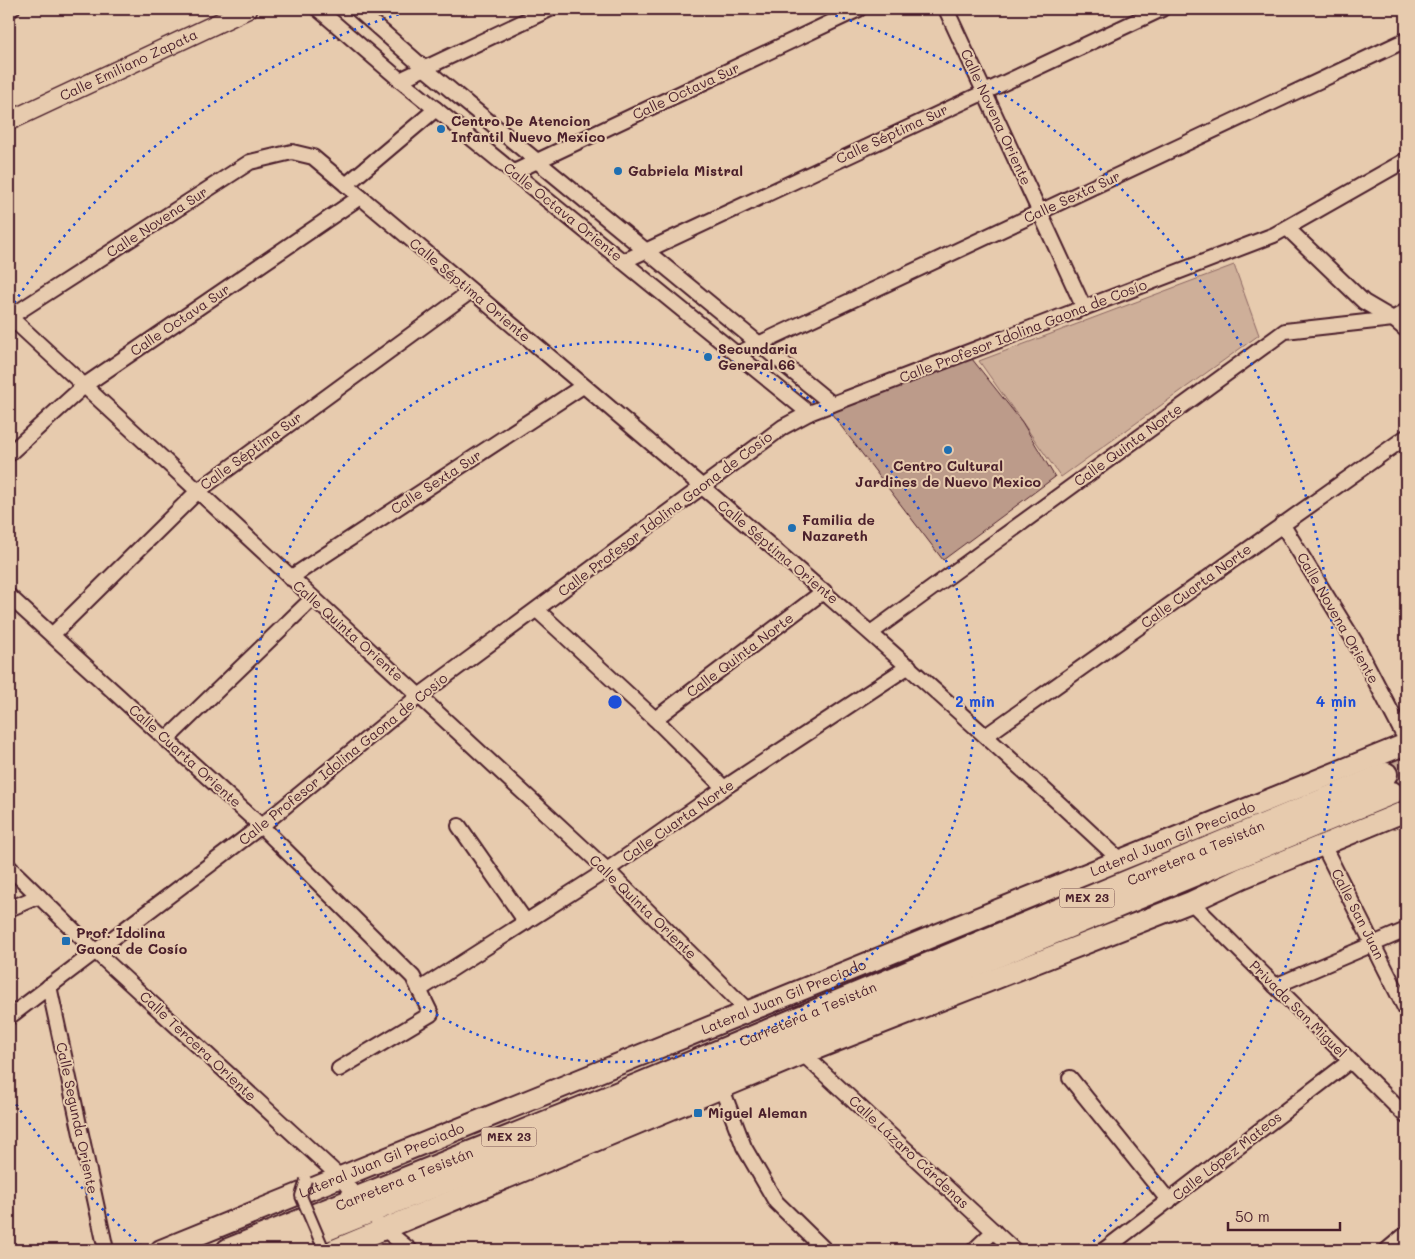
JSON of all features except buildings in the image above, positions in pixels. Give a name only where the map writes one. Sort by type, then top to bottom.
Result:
[{"type":"main road","name":"Lateral Juan Gil Preciado","points":[[161,1250],[1406,742]]},
{"type":"main road","name":"Carretera a Tesistán","points":[[228,1250],[362,1205],[692,1082],[1389,784]]},
{"type":"main road","points":[[334,1250],[722,1090],[803,1054],[1191,902],[1406,811]]},
{"type":"main road","name":"Carretera a Tesistán","points":[[274,1250],[362,1205]]},
{"type":"street","name":"Calle Emiliano Zapata","points":[[9,121],[248,9]]},
{"type":"street","name":"Calle Octava Oriente","points":[[318,9],[400,80],[810,413]]},
{"type":"street","name":"Calle Octava Oriente","points":[[357,9],[424,68],[832,404]]},
{"type":"street","points":[[400,80],[550,9]]},
{"type":"street","name":"Calle Octava Sur","points":[[514,172],[859,9]]},
{"type":"street","name":"Calle Novena Oriente","points":[[946,9],[1084,308]]},
{"type":"street","name":"Calle Séptima Sur","points":[[624,262],[984,91],[1162,9]]},
{"type":"street","name":"Calle Sexta Sur","points":[[737,354],[1406,40]]},
{"type":"street","points":[[346,185],[436,109]]},
{"type":"street","name":"Calle Novena Sur","points":[[10,316],[250,162],[292,152],[313,157]]},
{"type":"street","name":"Calle Séptima Oriente","points":[[313,157],[872,632],[987,735],[1120,860]]},
{"type":"street","name":"Calle Profesor Idolina Gaona de Cosío","points":[[9,1016],[261,826],[419,696],[537,610],[760,442],[810,413],[832,404],[1259,241],[1287,228],[1406,160]]},
{"type":"street","name":"Calle Octava Sur","points":[[9,454],[85,385],[360,197]]},
{"type":"street","points":[[1287,228],[1364,302],[1393,319],[1406,330]]},
{"type":"street","name":"Calle Séptima Sur","points":[[52,635],[198,491],[471,291]]},
{"type":"street","name":"Calle Quinta Norte","points":[[872,632],[1284,331],[1393,319],[1406,311]]},
{"type":"street","name":"Calle Quinta Oriente","points":[[10,316],[312,599],[607,870],[748,1011]]},
{"type":"street","name":"Calle Sexta Sur","points":[[290,578],[583,386]]},
{"type":"street","name":"Calle Cuarta Norte","points":[[987,735],[1406,437]]},
{"type":"street","name":"Calle Novena Oriente","points":[[1282,524],[1355,642],[1406,742]]},
{"type":"street","name":"Calle Quinta Norte","points":[[656,719],[824,591]]},
{"type":"street","name":"Calle Cuarta Oriente","points":[[9,596],[261,826],[413,977],[431,1014],[340,1069]]},
{"type":"street","points":[[166,740],[312,599]]},
{"type":"street","points":[[537,610],[656,719],[724,788]]},
{"type":"street","name":"Calle Cuarta Norte","points":[[419,990],[607,870],[724,788],[909,666]]},
{"type":"street","points":[[459,826],[526,922]]},
{"type":"street","name":"Calle San Juan","points":[[1323,845],[1375,944],[1406,1010]]},
{"type":"street","name":"Calle Tercera Oriente","points":[[9,867],[95,951],[340,1177],[382,1230],[410,1250]]},
{"type":"street","points":[[9,909],[39,896]]},
{"type":"street","name":"Privada San Miguel","points":[[1191,902],[1406,1116]]},
{"type":"street","points":[[1275,986],[1406,930]]},
{"type":"street","name":"Calle Segunda Oriente","points":[[49,986],[106,1250]]},
{"type":"street","name":"Calle Lázaro Cárdenas","points":[[803,1054],[1014,1250]]},
{"type":"street","name":"Calle López Mateos","points":[[1104,1250],[1350,1061]]},
{"type":"street","points":[[1070,1078],[1169,1201]]},
{"type":"street","points":[[722,1090],[744,1147],[776,1202],[825,1250]]},
{"type":"street","points":[[306,1180],[301,1196],[324,1250]]},
{"type":"street","points":[[974,1250],[994,1231]]},
{"type":"street","points":[[1387,1250],[1406,1234]]},
{"type":"shaded area","points":[[1234,265],[1259,335],[1061,477],[979,361]]},
{"type":"tunnel","points":[[1386,774],[1406,766]]},
{"type":"tunnel","points":[[1392,793],[1406,787]]},
{"type":"place","name":"Centro De Atencion Infantil Nuevo Mexico","points":[[441,129]]},
{"type":"place","name":"Gabriela Mistral","points":[[618,171]]},
{"type":"place","name":"Secundaria General 66","points":[[708,357]]},
{"type":"place","name":"Centro Cultural Jardines de Nuevo Mexico","points":[[948,450]]},
{"type":"place","name":"Familia de Nazareth","points":[[792,528]]},
{"type":"place","name":"Prof. Idolina Gaona de Cosío","points":[[66,941]]},
{"type":"place","name":"Miguel Aleman","points":[[698,1113]]}]
